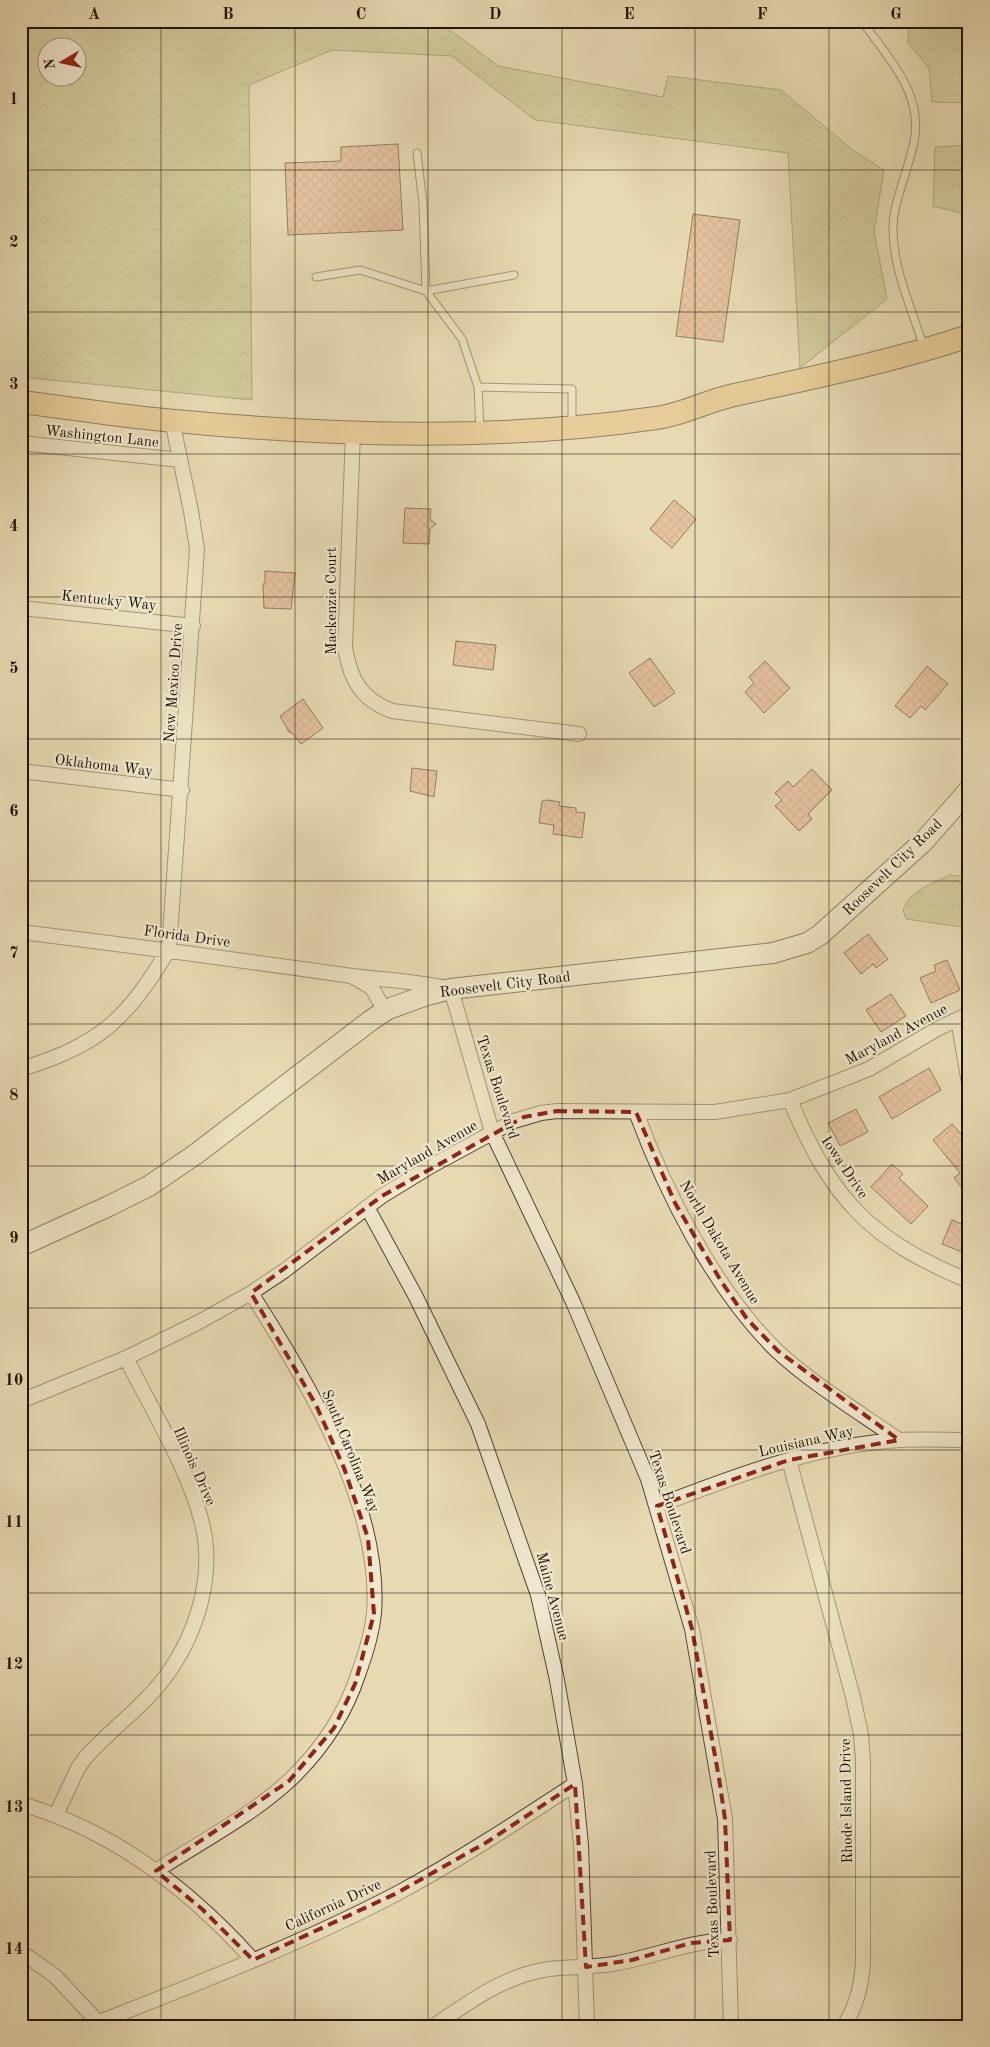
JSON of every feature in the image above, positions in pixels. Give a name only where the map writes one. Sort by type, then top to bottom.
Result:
[{"type":"main road","points":[[21,402],[172,421],[353,432],[480,434],[660,418],[716,400],[925,350],[969,336]]},
{"type":"street","name":"New Mexico Drive","points":[[169,949],[182,790],[197,548],[172,421]]},
{"type":"street","name":"Mackenzie Court","points":[[353,432],[346,648],[349,667],[358,687],[370,700],[392,711],[579,734]]},
{"type":"street","name":"Washington Lane","points":[[21,443],[180,460]]},
{"type":"street","name":"Kentucky Way","points":[[21,608],[193,626]]},
{"type":"street","name":"Oklahoma Way","points":[[21,771],[182,790]]},
{"type":"street","name":"Roosevelt City Road","points":[[21,1246],[149,1186],[196,1154],[385,1011],[412,1000],[450,989],[759,954],[807,943],[840,918],[922,842],[969,790]]},
{"type":"street","name":"Florida Drive","points":[[21,932],[169,949],[347,976],[407,981],[450,989]]},
{"type":"street","points":[[21,1069],[79,1047],[101,1034],[119,1020],[135,1001],[169,949]]},
{"type":"street","name":"Florida Drive","points":[[347,976],[372,988],[385,1011]]},
{"type":"street","name":"Texas Boulevard","points":[[450,989],[492,1132],[573,1302],[648,1479],[657,1506],[698,1658],[725,1819],[731,2026]]},
{"type":"street","points":[[963,1016],[969,1083]]},
{"type":"street","name":"Maryland Avenue","points":[[21,1401],[126,1358],[164,1340],[251,1293],[316,1248],[367,1207],[396,1187],[514,1121],[541,1113],[584,1111],[715,1112],[790,1100],[869,1069],[963,1016]]},
{"type":"street","name":"Iowa Drive","points":[[790,1100],[820,1163],[853,1210],[876,1230],[914,1256],[969,1281]]},
{"type":"street","name":"North Dakota Avenue","points":[[636,1112],[675,1204],[720,1281],[747,1319],[778,1351],[899,1440]]},
{"type":"street","name":"Maine Avenue","points":[[367,1207],[459,1381],[496,1471],[538,1595],[557,1680],[575,1784],[581,1845],[587,2026]]},
{"type":"street","name":"South Carolina Way","points":[[156,1871],[259,1804],[289,1781],[304,1766],[334,1728],[344,1711],[371,1634],[374,1614],[372,1562],[359,1507],[344,1468],[305,1383],[251,1293]]},
{"type":"street","name":"Illinois Drive","points":[[56,1816],[78,1768],[86,1757],[153,1692],[166,1676],[190,1637],[202,1598],[204,1543],[197,1506],[188,1481],[126,1358]]},
{"type":"street","name":"Louisiana Way","points":[[657,1506],[749,1472],[789,1460],[856,1446],[899,1440],[969,1440]]},
{"type":"street","name":"Rhode Island Drive","points":[[789,1460],[853,1697],[863,1751],[863,1963],[860,1993],[854,2010],[844,2026]]},
{"type":"street","name":"California Drive","points":[[94,2024],[252,1960],[397,1893],[487,1842],[575,1784]]},
{"type":"street","points":[[21,1804],[56,1816],[112,1843],[156,1871],[202,1909],[252,1960]]},
{"type":"street","points":[[434,2026],[474,1999],[521,1976],[551,1969],[619,1963],[691,1943],[730,1940]]},
{"type":"street","points":[[21,1952],[56,1976],[94,2024]]},
{"type":"lane","points":[[862,21],[904,80],[914,102],[917,118],[914,141],[894,216],[894,239],[896,258],[925,350]]},
{"type":"lane","points":[[417,153],[424,204],[426,292],[462,339],[478,387],[480,434]]},
{"type":"lane","points":[[316,276],[360,270],[426,292],[514,275]]},
{"type":"lane","points":[[478,387],[572,389],[572,426]]},
{"type":"highlighted area","points":[[557,1111],[636,1112],[675,1203],[721,1281],[747,1319],[778,1351],[899,1440],[789,1460],[657,1506],[692,1629],[719,1778],[725,1819],[730,1940],[691,1943],[632,1960],[586,1967],[575,1784],[487,1842],[397,1893],[253,1960],[202,1909],[156,1871],[289,1781],[334,1728],[355,1684],[374,1614],[368,1538],[344,1468],[316,1405],[251,1293],[382,1196],[524,1117]]},
{"type":"green space","points":[[21,21],[438,21],[498,66],[663,97],[668,76],[781,90],[854,151],[884,170],[874,231],[887,299],[800,368],[788,153],[535,120],[452,56],[332,50],[249,85],[252,400],[21,377],[21,132],[26,130],[29,102],[21,101]]},
{"type":"green space","points":[[909,21],[969,21],[969,103],[932,102],[929,68],[908,43]]},
{"type":"green space","points":[[969,145],[969,215],[933,206],[935,147]]},
{"type":"green space","points":[[950,875],[969,877],[969,928],[906,919],[903,910],[911,897],[923,888]]},
{"type":"building","points":[[398,144],[403,230],[288,235],[285,163],[341,161],[341,147]]},
{"type":"building","points":[[693,214],[740,220],[723,342],[676,336]]},
{"type":"building","points":[[674,500],[696,519],[672,548],[650,529]]},
{"type":"building","points":[[405,508],[431,509],[430,519],[436,524],[430,529],[429,544],[403,543]]},
{"type":"building","points":[[265,571],[295,573],[291,609],[264,608],[263,584],[265,583]]},
{"type":"building","points":[[456,641],[496,645],[493,670],[453,665]]},
{"type":"building","points":[[650,658],[675,693],[654,707],[629,673]]},
{"type":"building","points":[[765,661],[790,688],[764,713],[745,692],[754,683],[749,677]]},
{"type":"building","points":[[927,666],[948,684],[925,710],[921,706],[910,718],[895,706]]},
{"type":"building","points":[[303,699],[323,728],[301,744],[289,732],[280,716]]},
{"type":"building","points":[[412,768],[437,771],[434,797],[410,791]]},
{"type":"building","points":[[812,769],[832,790],[808,814],[812,819],[799,831],[775,806],[782,800],[775,793],[788,781],[793,787]]},
{"type":"building","points":[[542,801],[560,802],[559,806],[576,808],[576,812],[585,813],[582,838],[553,834],[554,825],[539,823]]},
{"type":"building","points":[[868,934],[888,959],[876,968],[873,964],[861,974],[844,953]]},
{"type":"building","points":[[947,960],[960,990],[931,1003],[920,978],[936,971],[934,965]]},
{"type":"building","points":[[891,994],[906,1016],[881,1032],[866,1010]]},
{"type":"building","points":[[929,1068],[941,1090],[892,1119],[879,1097]]},
{"type":"building","points":[[856,1109],[868,1132],[840,1146],[828,1123]]},
{"type":"building","points":[[952,1124],[969,1143],[969,1196],[954,1178],[960,1173],[933,1140]]},
{"type":"building","points":[[892,1164],[903,1174],[899,1178],[928,1206],[911,1224],[871,1187]]},
{"type":"building","points":[[952,1220],[969,1227],[969,1255],[942,1244]]}]
